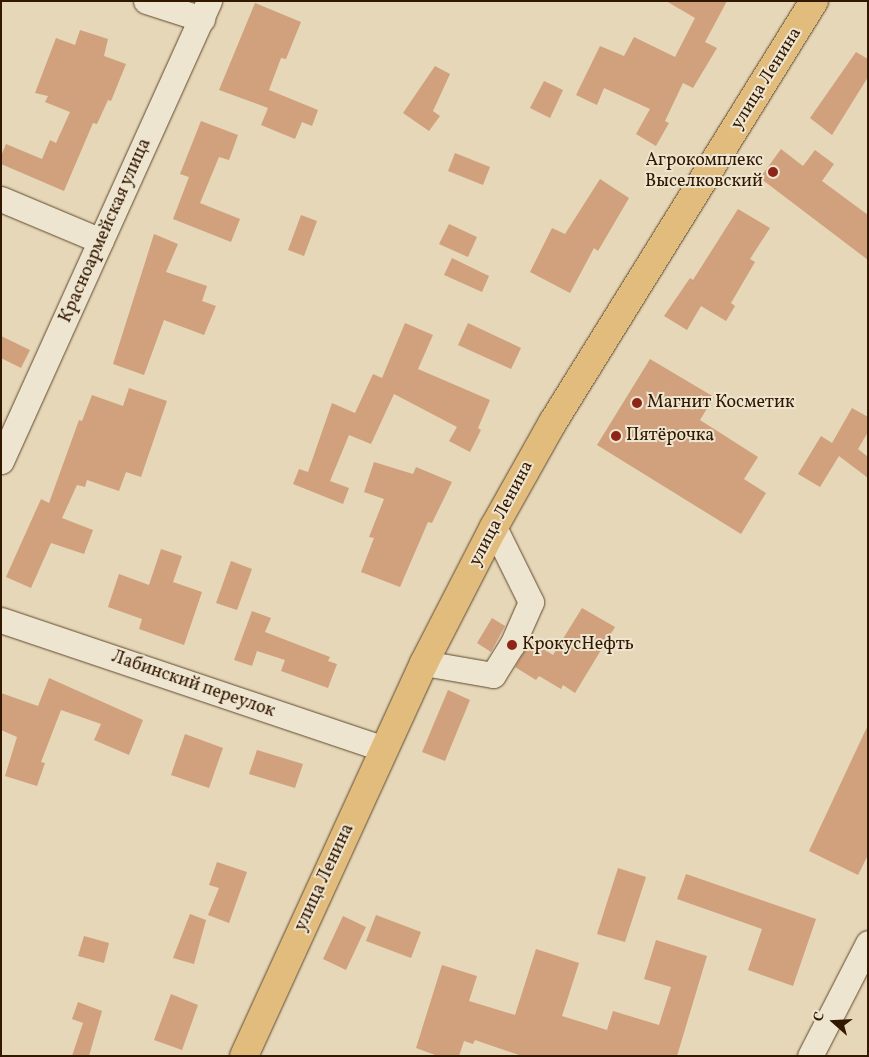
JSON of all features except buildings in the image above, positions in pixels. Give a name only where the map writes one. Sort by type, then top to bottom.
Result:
[{"type":"main road","name":"улица Ленина","points":[[244,1056],[424,663],[494,527],[553,422],[814,1]]},
{"type":"street","points":[[146,1],[206,10]]},
{"type":"street","name":"Красноармейская улица","points":[[1,461],[206,10]]},
{"type":"street","points":[[1,198],[101,242]]},
{"type":"street","points":[[424,663],[493,675],[512,645],[532,602],[494,527]]},
{"type":"street","name":"Лабинский переулок","points":[[1,620],[384,749]]},
{"type":"street","points":[[810,1056],[868,942]]},
{"type":"place","name":"Агрокомплекс Выселковский","points":[[773,172]]},
{"type":"place","name":"Магнит Косметик","points":[[637,403]]},
{"type":"place","name":"Пятёрочка","points":[[616,436]]},
{"type":"place","name":"КрокусНефть","points":[[512,645]]}]
